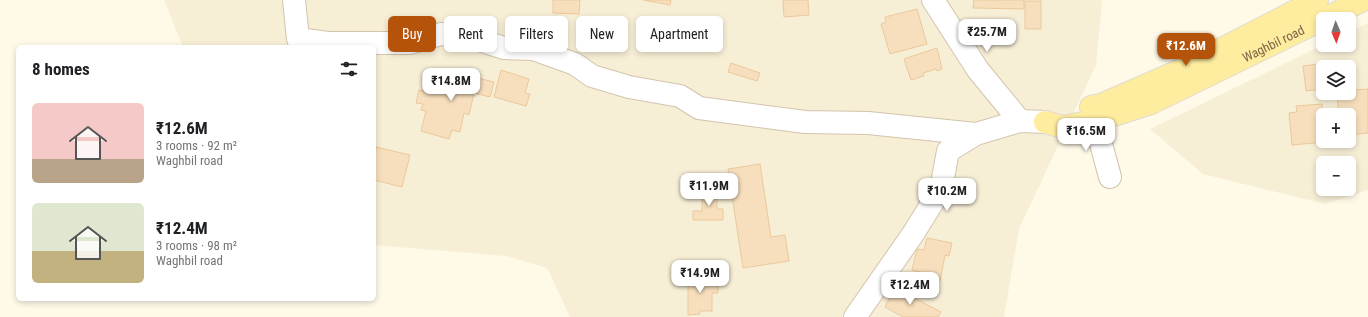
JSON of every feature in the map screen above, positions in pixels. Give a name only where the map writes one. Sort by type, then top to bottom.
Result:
[{"type":"main road","name":"Waghbil road","points":[[1247,46],[1317,0]]},
{"type":"main road","name":"Waghbil road","points":[[1338,12],[1363,0]]},
{"type":"main road","name":"Waghbil road","points":[[1045,122],[1059,113],[1096,113],[1100,105],[1181,70],[1316,21]]},
{"type":"street","points":[[294,0],[298,39],[328,43],[410,43],[441,34],[473,38],[504,48],[533,49],[575,64],[592,76],[629,87],[680,96],[699,108],[805,122],[868,123],[976,134]]},
{"type":"street","points":[[933,0],[978,70],[1020,121]]},
{"type":"street","points":[[1096,113],[1100,140],[1110,177]]},
{"type":"street","name":"Waghbil road","points":[[855,317],[913,234],[941,189],[948,151],[976,134],[1020,121],[1045,122]]},
{"type":"shaded area","points":[[164,0],[1101,0],[1102,2],[1096,65],[1019,229],[1004,317],[570,317],[547,268],[506,256],[376,245],[376,45],[182,45]]},
{"type":"shaded area","points":[[1368,23],[1368,190],[1356,194],[1356,156],[1316,156],[1316,196],[1350,196],[1325,204],[1203,174],[1150,129],[1316,48],[1316,52],[1356,52],[1356,29]]},
{"type":"building","points":[[553,0],[580,0],[579,14],[553,13]]},
{"type":"building","points":[[643,0],[671,0],[670,5]]},
{"type":"building","points":[[783,0],[808,0],[809,15],[784,17]]},
{"type":"building","points":[[974,0],[1024,0],[1024,9],[973,8]]},
{"type":"building","points":[[1025,1],[1041,1],[1041,29],[1025,29]]},
{"type":"building","points":[[917,9],[927,44],[890,54],[881,24],[886,22],[885,17]]},
{"type":"building","points":[[937,48],[942,69],[937,71],[936,69],[923,73],[924,76],[911,80],[904,59]]},
{"type":"building","points":[[731,63],[760,73],[757,81],[728,72]]},
{"type":"building","points":[[1316,64],[1316,90],[1306,91],[1303,66]]},
{"type":"building","points":[[441,69],[494,82],[490,97],[474,93],[469,115],[464,113],[460,132],[452,130],[449,139],[421,131],[426,111],[421,110],[423,104],[416,103],[419,90],[435,94]]},
{"type":"building","points":[[501,70],[529,79],[525,93],[530,94],[526,106],[494,97]]},
{"type":"building","points":[[1368,89],[1368,133],[1356,134],[1356,108],[1338,108],[1337,100],[1356,100],[1356,90]]},
{"type":"building","points":[[1322,104],[1322,108],[1316,108],[1316,143],[1292,145],[1289,113],[1297,112],[1296,106]]},
{"type":"building","points":[[376,147],[410,155],[402,187],[376,180]]},
{"type":"building","points":[[760,164],[771,237],[785,235],[789,261],[743,268],[728,169]]},
{"type":"building","points":[[702,190],[717,190],[717,209],[723,209],[723,220],[693,220],[693,211],[702,211]]},
{"type":"building","points":[[927,238],[952,243],[949,256],[945,255],[940,281],[927,278],[927,274],[912,270],[917,249],[924,250]]},
{"type":"building","points":[[688,275],[708,275],[707,279],[713,279],[713,285],[718,285],[718,293],[712,293],[712,311],[700,311],[700,314],[688,315]]},
{"type":"building","points":[[895,288],[941,312],[938,317],[903,317],[885,307]]}]
